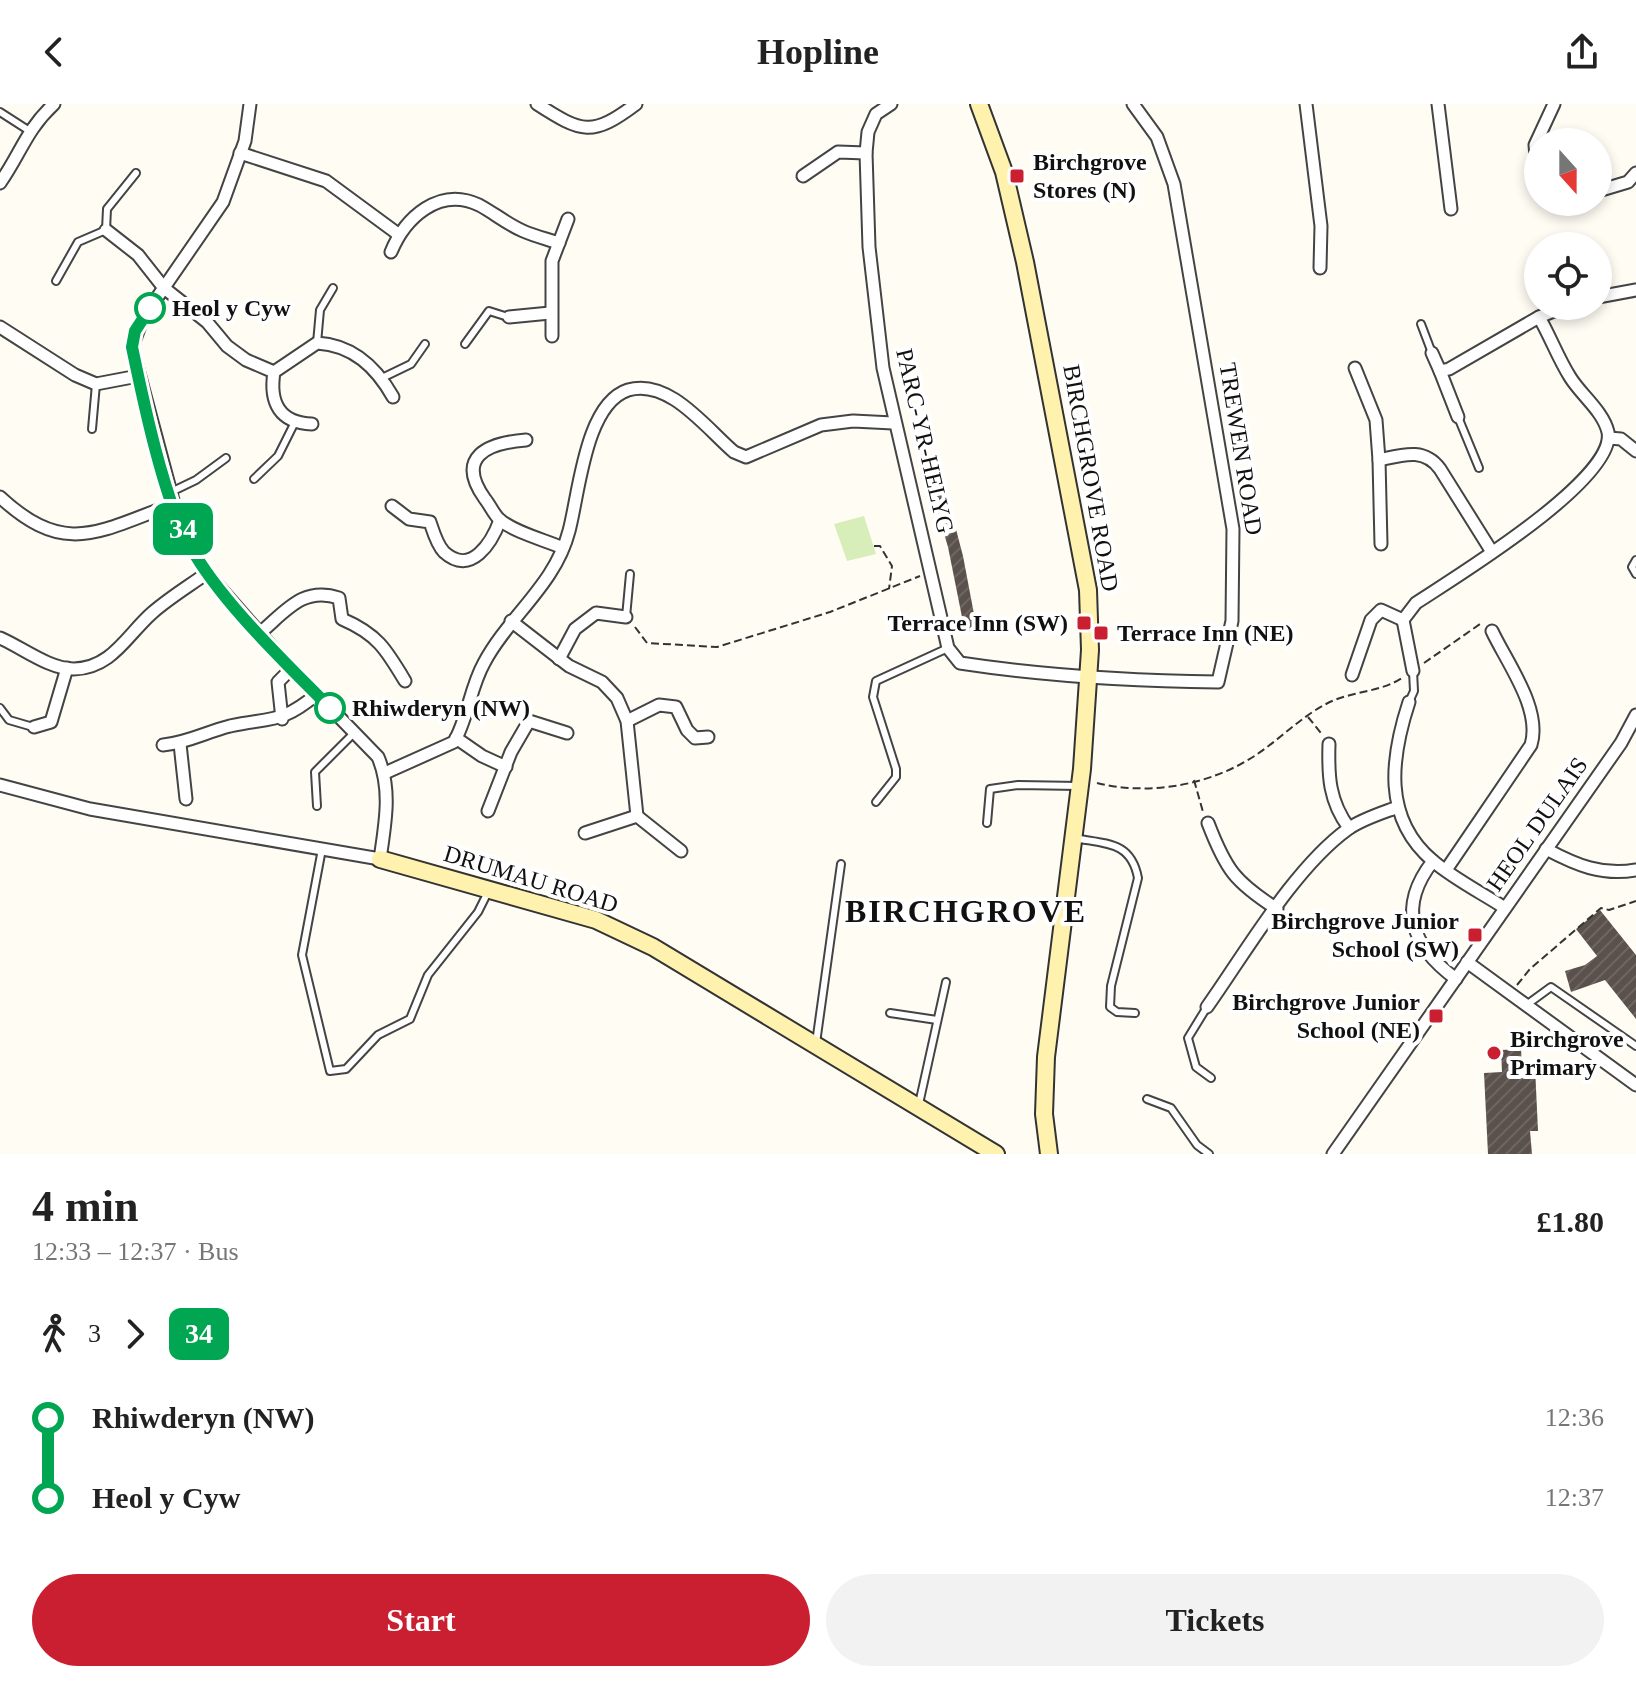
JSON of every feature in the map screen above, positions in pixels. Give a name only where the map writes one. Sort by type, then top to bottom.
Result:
[{"type":"main road","name":"BIRCHGROVE ROAD","points":[[979,104],[1004,172],[1048,370],[1088,590],[1088,675],[1080,782],[1046,1057],[1044,1114],[1049,1154]]},
{"type":"main road","name":"DRUMAU ROAD","points":[[380,859],[596,920],[653,947],[996,1154]]},
{"type":"street","points":[[0,183],[17,159],[28,130],[54,104]]},
{"type":"street","points":[[250,104],[240,153],[223,202],[135,331],[132,347],[172,498],[189,544],[207,573],[260,633],[378,757],[385,773],[387,805],[380,859]]},
{"type":"street","points":[[537,104],[580,129],[594,129],[611,123],[636,104]]},
{"type":"street","name":"PARC-YR-HELYG","points":[[891,104],[876,114],[868,132],[869,247],[893,423],[948,648]]},
{"type":"street","name":"TREWEN ROAD","points":[[1088,675],[1218,682],[1232,621],[1233,529],[1174,184],[1157,137],[1133,104]]},
{"type":"street","points":[[1306,104],[1321,226],[1320,268]]},
{"type":"street","points":[[1438,104],[1451,209]]},
{"type":"street","points":[[1543,128],[1554,104]]},
{"type":"street","points":[[803,176],[838,152],[866,153]]},
{"type":"street","points":[[240,153],[326,181],[398,234]]},
{"type":"street","points":[[1612,187],[1628,182],[1636,173]]},
{"type":"street","points":[[391,252],[398,234],[411,217],[427,206],[462,200],[478,205],[524,232],[559,243]]},
{"type":"street","points":[[552,336],[551,272],[568,219]]},
{"type":"street","points":[[106,230],[138,255],[164,288],[207,322],[227,346],[246,360],[274,372]]},
{"type":"street","points":[[1612,294],[1636,290]]},
{"type":"street","points":[[509,317],[550,313]]},
{"type":"street","points":[[1440,371],[1463,363],[1499,338],[1533,320]]},
{"type":"street","points":[[1413,671],[1403,620],[1416,603],[1531,525],[1601,462],[1609,438],[1606,425],[1572,380],[1541,320]]},
{"type":"street","points":[[0,327],[75,375],[96,384],[138,376]]},
{"type":"street","points":[[274,372],[317,343],[351,351],[382,378],[393,397]]},
{"type":"street","points":[[1432,353],[1458,417]]},
{"type":"street","points":[[1355,368],[1376,420],[1381,544]]},
{"type":"street","points":[[274,372],[275,399],[282,414],[294,424],[312,424]]},
{"type":"street","points":[[385,773],[442,749],[456,738],[483,663],[511,621],[547,582],[563,548],[585,452],[612,400],[629,390],[652,388],[663,392],[734,452],[746,457],[821,425],[853,421],[893,423]]},
{"type":"street","points":[[1609,438],[1621,439],[1636,451]]},
{"type":"street","points":[[526,440],[499,442],[478,455],[473,467],[475,486],[500,520],[563,548]]},
{"type":"street","points":[[1379,460],[1409,453],[1434,460],[1492,552]]},
{"type":"street","points":[[1,500],[26,521],[56,534],[92,534],[172,498]]},
{"type":"street","points":[[392,506],[409,519],[430,522],[444,552],[464,561],[477,558],[493,539],[500,520]]},
{"type":"street","points":[[0,638],[51,664],[67,668],[94,666],[115,654],[153,612],[207,573]]},
{"type":"street","points":[[260,633],[302,599],[321,592],[339,598],[342,619],[368,630],[386,650],[405,681]]},
{"type":"street","points":[[1352,675],[1371,620],[1381,610],[1403,620]]},
{"type":"street","points":[[559,659],[575,629],[596,613],[626,617]]},
{"type":"street","points":[[511,621],[559,659],[602,682],[617,698],[627,721],[637,816],[681,851]]},
{"type":"street","points":[[1446,870],[1531,745],[1535,732],[1532,716],[1492,631]]},
{"type":"street","points":[[948,648],[960,663],[1088,675]]},
{"type":"street","points":[[34,727],[51,722],[67,668]]},
{"type":"street","points":[[282,719],[278,682],[292,668]]},
{"type":"street","points":[[163,745],[180,744],[231,726],[282,719],[317,694]]},
{"type":"street","points":[[1409,702],[1392,771],[1398,807],[1405,825],[1433,861],[1505,908]]},
{"type":"street","points":[[627,721],[659,705],[676,707],[687,730],[695,738],[708,737]]},
{"type":"street","name":"HEOL DULAIS","points":[[1333,1154],[1621,743],[1636,715]]},
{"type":"street","points":[[488,811],[529,721],[567,733]]},
{"type":"street","points":[[456,738],[482,756],[506,767]]},
{"type":"street","points":[[180,744],[186,799]]},
{"type":"street","points":[[1329,744],[1328,783],[1333,800],[1349,828]]},
{"type":"street","name":"DRUMAU ROAD","points":[[0,785],[90,809],[380,859]]},
{"type":"street","points":[[1207,1007],[1304,872],[1349,828],[1398,807]]},
{"type":"street","points":[[585,833],[637,816]]},
{"type":"street","points":[[1208,823],[1223,862],[1238,881],[1277,909]]},
{"type":"street","points":[[1546,849],[1577,865],[1598,871],[1636,870]]},
{"type":"street","points":[[1433,861],[1417,882],[1411,901],[1414,924],[1432,960],[1456,979]]},
{"type":"street","points":[[1467,962],[1525,1006],[1617,1068],[1636,1085]]},
{"type":"lane","points":[[0,112],[28,130]]},
{"type":"lane","points":[[56,281],[78,242],[106,230],[107,209],[136,173]]},
{"type":"lane","points":[[317,343],[320,310],[333,288]]},
{"type":"lane","points":[[465,344],[489,311],[509,317]]},
{"type":"lane","points":[[1421,324],[1432,353]]},
{"type":"lane","points":[[382,378],[411,364],[425,344]]},
{"type":"lane","points":[[92,429],[96,384]]},
{"type":"lane","points":[[1458,417],[1479,468]]},
{"type":"lane","points":[[254,479],[278,456],[294,424]]},
{"type":"lane","points":[[172,498],[226,458]]},
{"type":"lane","points":[[1636,560],[1632,567],[1636,574]]},
{"type":"lane","points":[[626,617],[630,574]]},
{"type":"lane","points":[[876,802],[896,777],[896,769],[873,697],[876,681],[948,648]]},
{"type":"lane","points":[[1409,702],[1414,691],[1413,671]]},
{"type":"lane","points":[[0,708],[9,720],[34,727]]},
{"type":"lane","points":[[317,806],[315,772],[354,733]]},
{"type":"lane","points":[[987,823],[990,789],[1080,782]]},
{"type":"lane","points":[[1074,838],[1124,849],[1135,860],[1138,878],[1111,986],[1110,1007],[1117,1012],[1135,1013]]},
{"type":"lane","points":[[322,849],[302,955],[330,1071],[346,1069],[378,1035],[410,1019],[428,975],[478,912],[489,888]]},
{"type":"lane","points":[[816,1044],[841,864]]},
{"type":"lane","points":[[918,1108],[946,982]]},
{"type":"lane","points":[[1525,1006],[1551,987],[1636,1046]]},
{"type":"lane","points":[[1207,1007],[1188,1038],[1196,1067],[1211,1078]]},
{"type":"lane","points":[[890,1013],[937,1020]]},
{"type":"lane","points":[[1147,1099],[1171,1108],[1197,1145],[1209,1154]]},
{"type":"path","points":[[874,546],[880,546],[892,566],[889,590]]},
{"type":"path","points":[[626,617],[647,643],[717,647],[932,573]]},
{"type":"path","points":[[1080,782],[1132,790],[1220,773],[1254,757],[1331,701],[1387,686],[1413,671],[1483,621],[1492,631]]},
{"type":"path","points":[[1308,717],[1329,744]]},
{"type":"path","points":[[1194,780],[1208,823]]},
{"type":"path","points":[[1510,994],[1530,969],[1601,908],[1609,910],[1636,901]]},
{"type":"green space","points":[[864,516],[876,554],[847,561],[834,524]]},
{"type":"building","points":[[936,453],[963,556],[977,630],[965,632],[948,547],[921,456]]},
{"type":"building","points":[[1600,910],[1636,955],[1636,1019],[1605,980],[1571,992],[1565,971],[1585,965],[1597,956],[1576,929]]},
{"type":"building","points":[[1521,1049],[1522,1067],[1535,1067],[1538,1131],[1530,1131],[1532,1154],[1488,1154],[1484,1073],[1502,1072],[1501,1050]]},
{"type":"bus line","name":"34","points":[[150,308],[135,331],[132,347],[174,504],[189,544],[207,573],[330,708]]},
{"type":"place","name":"Birchgrove Stores (N)","points":[[1017,176]]},
{"type":"place","name":"Heol y Cyw","points":[[150,308]]},
{"type":"place","name":"Terrace Inn (SW)","points":[[1084,623]]},
{"type":"place","name":"Terrace Inn (NE)","points":[[1101,633]]},
{"type":"place","name":"Rhiwderyn (NW)","points":[[330,708]]},
{"type":"place","name":"Birchgrove Junior School (SW)","points":[[1475,935]]},
{"type":"place","name":"Birchgrove Junior School (NE)","points":[[1436,1016]]},
{"type":"place","name":"Birchgrove Primary","points":[[1494,1053]]},
{"type":"district","name":"BIRCHGROVE","points":[[966,911]]}]
